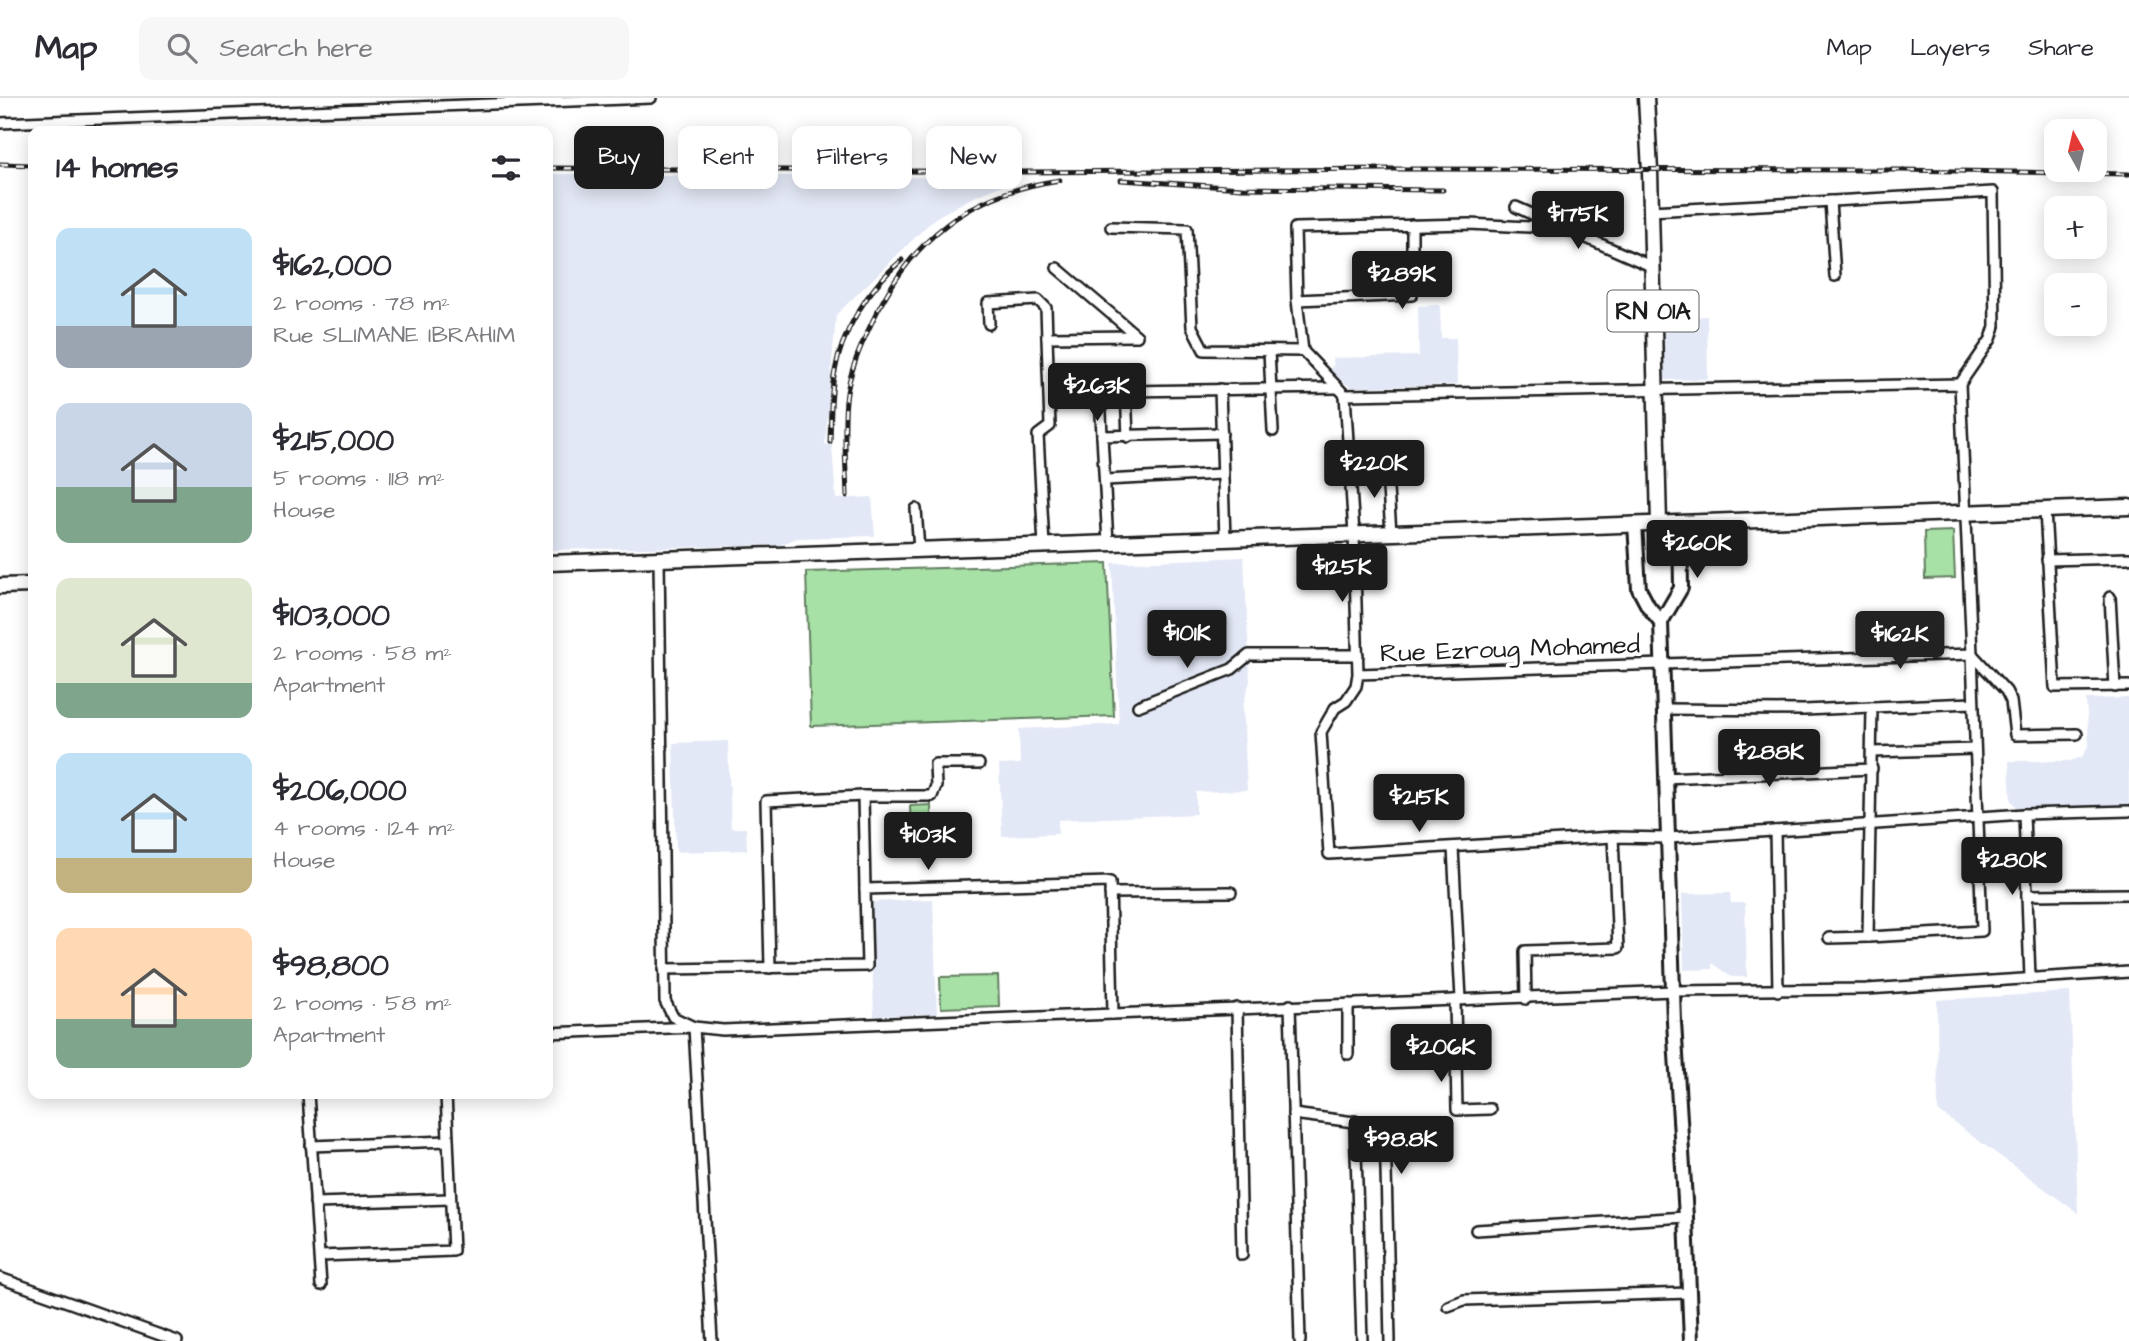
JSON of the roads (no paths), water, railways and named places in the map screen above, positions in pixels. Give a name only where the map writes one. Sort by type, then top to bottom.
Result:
[{"type":"main road","name":"RN 01A","points":[[1646,98],[1659,524]]},
{"type":"main road","points":[[553,563],[2129,507]]},
{"type":"main road","points":[[1680,523],[1681,587],[1661,622],[1664,664],[1664,778],[1669,838],[1673,991],[1691,1341]]},
{"type":"main road","points":[[1635,524],[1639,589],[1661,622]]},
{"type":"main road","points":[[0,586],[28,585]]},
{"type":"street","points":[[0,123],[651,98]]},
{"type":"street","points":[[1651,211],[1993,192],[1995,326],[1991,339],[1960,384],[1982,931],[1829,938]]},
{"type":"street","points":[[1830,201],[1835,276]]},
{"type":"street","points":[[1516,207],[1653,267]]},
{"type":"street","points":[[1544,220],[1530,228],[1469,224],[1295,228],[1297,300],[1304,351],[1345,396],[1354,534],[1358,674],[1356,686],[1346,701],[1335,708],[1321,732],[1329,854],[1613,837],[1669,838],[2024,814],[2129,811]]},
{"type":"street","points":[[1297,300],[1412,295],[1412,225]]},
{"type":"street","points":[[1111,227],[1187,229],[1192,327],[1204,350],[1304,351]]},
{"type":"street","points":[[1047,337],[1137,336],[1057,268]]},
{"type":"street","points":[[989,324],[988,303],[1038,300],[1046,308],[1050,426],[1038,435],[1044,546]]},
{"type":"street","points":[[1269,351],[1273,431]]},
{"type":"street","points":[[1345,396],[1960,384]]},
{"type":"street","points":[[1108,543],[1100,391],[1337,388]]},
{"type":"street","points":[[1220,389],[1225,539]]},
{"type":"street","points":[[1126,391],[1128,437]]},
{"type":"street","points":[[1102,436],[1222,433]]},
{"type":"street","points":[[1105,480],[1223,474]]},
{"type":"street","points":[[1350,475],[1387,474],[1391,533]]},
{"type":"street","points":[[916,509],[919,550]]},
{"type":"street","points":[[2045,510],[2054,687],[2129,686]]},
{"type":"street","points":[[2048,560],[2129,558]]},
{"type":"street","points":[[659,559],[665,1000],[673,1017],[694,1027]]},
{"type":"street","points":[[2110,597],[2115,687]]},
{"type":"street","points":[[1972,654],[2006,691],[2011,701],[2015,735],[2077,734]]},
{"type":"street","name":"Rue Ezroug Mohamed","points":[[1358,674],[1972,654]]},
{"type":"street","points":[[1138,706],[1232,669],[1249,655],[1358,655]]},
{"type":"street","points":[[1664,709],[1804,710],[1973,703]]},
{"type":"street","points":[[1868,937],[1872,707]]},
{"type":"street","points":[[1872,752],[1975,749]]},
{"type":"street","points":[[770,968],[766,800],[932,796],[936,786],[935,764],[979,764]]},
{"type":"street","points":[[1664,778],[1872,769]]},
{"type":"street","points":[[664,969],[867,966],[863,796]]},
{"type":"street","points":[[2024,814],[2030,978]]},
{"type":"street","points":[[1775,831],[1778,990]]},
{"type":"street","points":[[1526,999],[1525,951],[1618,948],[1613,837]]},
{"type":"street","points":[[1453,848],[1458,1000],[1457,1110],[1490,1109]]},
{"type":"street","points":[[865,889],[1110,882],[1112,1014]]},
{"type":"street","points":[[1110,893],[1231,892]]},
{"type":"street","points":[[2027,895],[2129,894]]},
{"type":"street","points":[[553,1032],[694,1027],[723,1030],[1673,991],[1867,989],[2129,972]]},
{"type":"street","points":[[1348,1054],[1349,1004]]},
{"type":"street","points":[[1290,1005],[1300,1341]]},
{"type":"street","points":[[1237,1008],[1242,1255]]},
{"type":"street","points":[[694,1027],[712,1341]]},
{"type":"street","points":[[309,1099],[321,1285]]},
{"type":"street","points":[[320,1256],[453,1251],[446,1099]]},
{"type":"street","points":[[1293,1114],[1385,1126],[1390,1341]]},
{"type":"street","points":[[1355,1121],[1362,1341]]},
{"type":"street","points":[[311,1146],[448,1141]]},
{"type":"street","points":[[315,1203],[450,1199]]},
{"type":"street","points":[[1476,1230],[1686,1217]]},
{"type":"street","points":[[0,1278],[177,1341]]},
{"type":"street","points":[[1448,1306],[1464,1300],[1689,1293]]},
{"type":"railway","points":[[0,164],[28,165]]},
{"type":"railway","points":[[553,168],[1027,172],[1393,169],[1900,170],[2129,174]]},
{"type":"railway","points":[[847,496],[846,400],[853,369],[873,320],[906,265],[926,243],[972,208],[1028,186],[1060,180]]},
{"type":"railway","points":[[1121,180],[1242,188],[1443,190]]},
{"type":"railway","points":[[830,442],[833,384],[843,343],[867,297],[902,260]]}]
